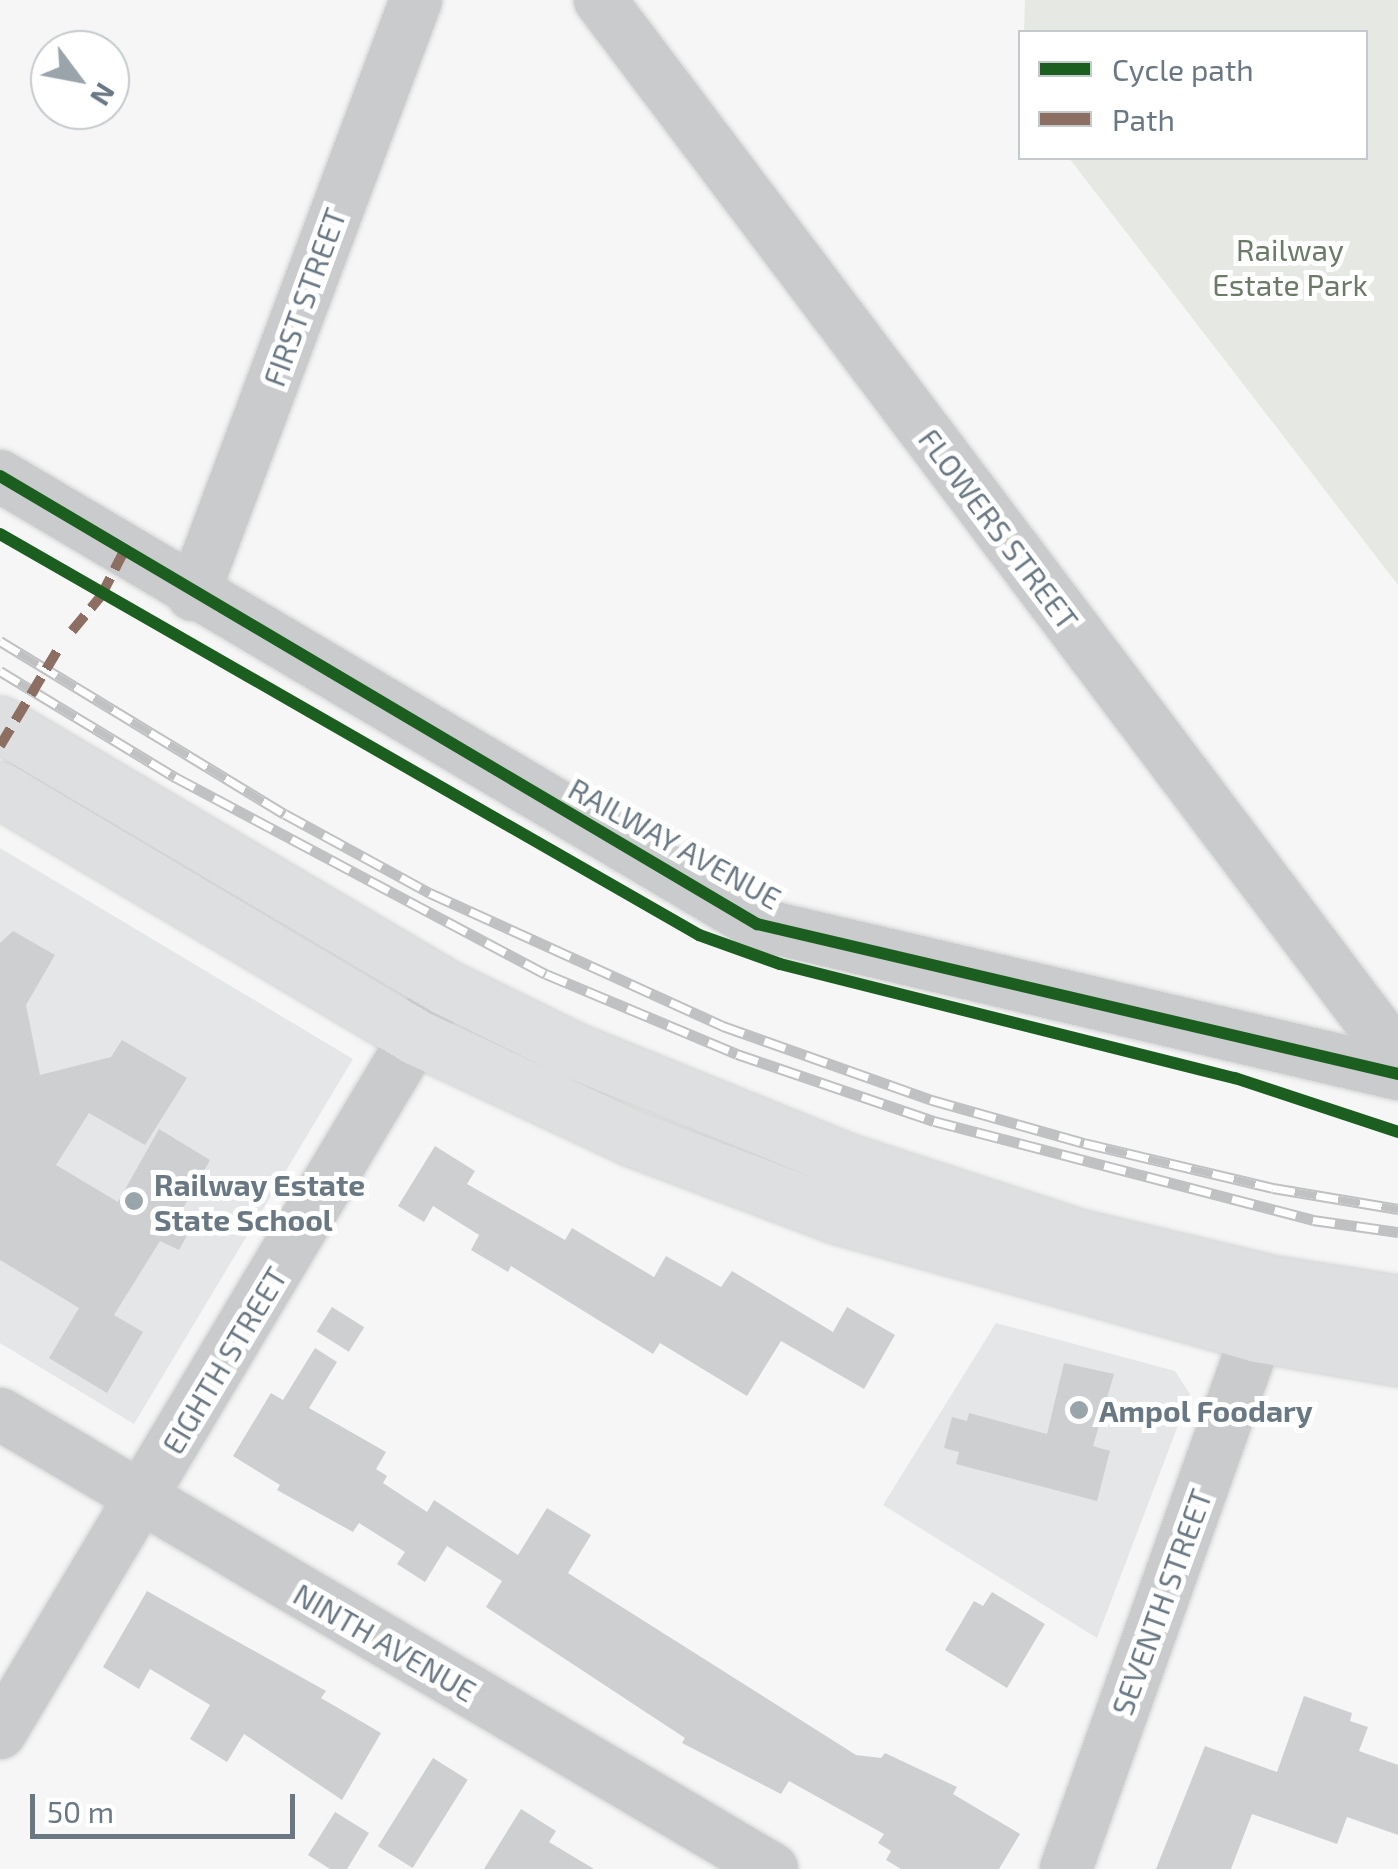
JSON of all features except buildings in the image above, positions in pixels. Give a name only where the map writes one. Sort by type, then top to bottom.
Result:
[{"type":"main road","points":[[0,724],[445,987],[573,1050],[846,1161],[1080,1237],[1270,1283],[1398,1304]]},
{"type":"main road","points":[[0,790],[416,1037],[634,1139],[838,1216],[1257,1334],[1398,1358]]},
{"type":"street","name":"FIRST STREET","points":[[193,595],[416,0]]},
{"type":"street","name":"FLOWERS STREET","points":[[600,0],[1398,1058]]},
{"type":"street","name":"RAILWAY AVENUE","points":[[0,476],[193,595],[756,924],[1398,1074]]},
{"type":"street","name":"EIGHTH STREET","points":[[0,1732],[445,987]]},
{"type":"street","name":"SEVENTH STREET","points":[[1066,1869],[1257,1334]]},
{"type":"street","name":"NINTH AVENUE","points":[[0,1414],[772,1869]]},
{"type":"shaded area","name":"Railway Estate State School","points":[[0,848],[353,1059],[134,1424],[0,1343]]},
{"type":"shaded area","points":[[996,1323],[1175,1371],[1190,1394],[1097,1638],[883,1505]]},
{"type":"green space","name":"Railway Estate Park","points":[[1025,0],[1398,0],[1398,585],[1071,160],[1368,160],[1368,30],[1024,30]]},
{"type":"railway","points":[[0,641],[285,814],[430,893],[723,1026],[932,1100],[1084,1143],[1273,1188],[1398,1209]]},
{"type":"railway","points":[[0,671],[175,777],[546,974],[737,1054],[934,1121],[1313,1220],[1398,1232]]},
{"type":"marked path","points":[[72,631],[101,596],[123,553]]},
{"type":"marked path","points":[[0,746],[60,646]]},
{"type":"cycle path","points":[[0,476],[757,924],[1398,1074]]},
{"type":"cycle path","points":[[0,534],[699,935],[780,964],[1235,1078],[1398,1132]]},
{"type":"place","name":"Railway Estate State School","points":[[134,1201]]},
{"type":"place","name":"Ampol Foodary","points":[[1079,1410]]}]
